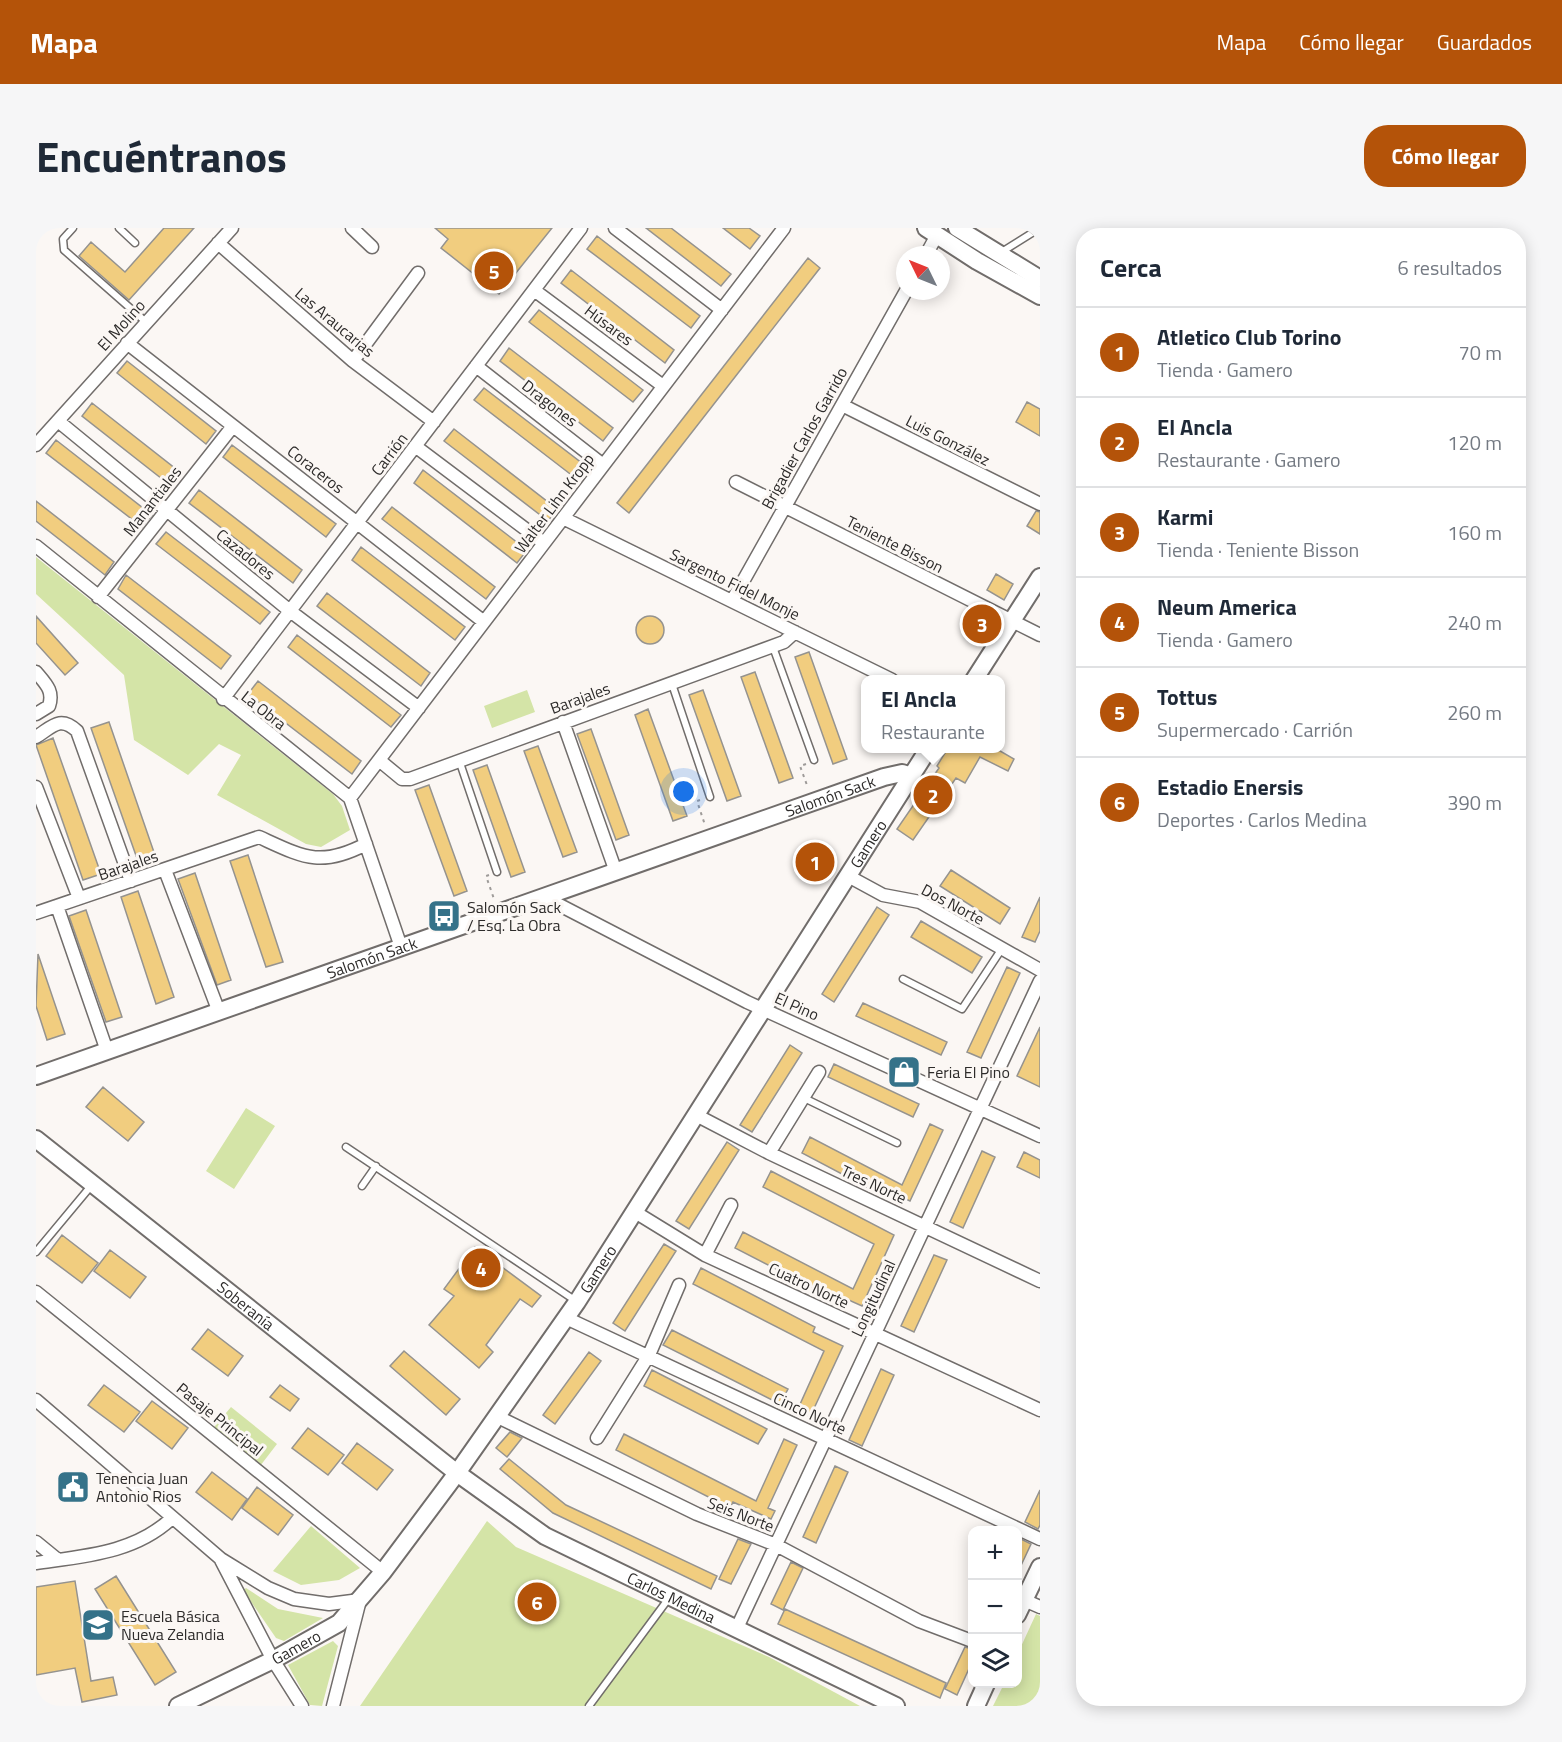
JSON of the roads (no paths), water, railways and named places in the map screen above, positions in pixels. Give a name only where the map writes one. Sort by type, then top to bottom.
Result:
[{"type":"street","name":"El Molino","points":[[36,445],[232,228]]},
{"type":"street","points":[[352,228],[372,247]]},
{"type":"street","name":"Carrión","points":[[223,699],[581,228]]},
{"type":"street","points":[[615,228],[722,310]]},
{"type":"street","points":[[957,228],[1040,279]]},
{"type":"street","name":"Walter Lihn Kropp","points":[[350,798],[722,310],[780,229]]},
{"type":"street","points":[[932,232],[977,261],[1040,296]]},
{"type":"street","name":"Las Araucarias","points":[[218,243],[353,361],[434,422]]},
{"type":"street","points":[[353,361],[418,273]]},
{"type":"street","name":"Húsares","points":[[534,290],[663,387]]},
{"type":"street","name":"Brigadier Carlos Garrido","points":[[732,601],[901,300]]},
{"type":"street","name":"Coraceros","points":[[127,343],[484,622]]},
{"type":"street","name":"Dragones","points":[[476,366],[603,465]]},
{"type":"street","name":"Luis González","points":[[842,405],[1040,504]]},
{"type":"street","name":"Cazadores","points":[[58,421],[290,611],[419,708]]},
{"type":"street","name":"Manantiales","points":[[99,597],[233,426]]},
{"type":"street","points":[[415,446],[544,543]]},
{"type":"street","name":"Teniente Bisson","points":[[736,482],[1040,635]]},
{"type":"street","name":"Sargento Fidel Monje","points":[[563,518],[882,675]]},
{"type":"street","name":"La Obra","points":[[36,546],[223,699],[350,798]]},
{"type":"street","points":[[977,675],[1040,577]]},
{"type":"street","name":"Barajales","points":[[379,760],[402,779],[408,780],[784,642],[795,632]]},
{"type":"street","points":[[36,672],[48,686],[52,696],[49,706],[36,714]]},
{"type":"street","points":[[36,737],[59,722],[69,723],[77,731],[131,881]]},
{"type":"street","points":[[563,722],[615,872]]},
{"type":"street","name":"Gamero","points":[[185,1705],[339,1623],[383,1572],[457,1473],[577,1302],[926,753]]},
{"type":"street","name":"Salomón Sack","points":[[36,1076],[893,774],[912,776]]},
{"type":"street","points":[[36,787],[79,898]]},
{"type":"street","points":[[350,798],[401,947]]},
{"type":"street","name":"Barajales","points":[[36,913],[259,837],[294,853],[317,859],[344,855],[366,844]]},
{"type":"street","points":[[165,870],[219,1011]]},
{"type":"street","name":"Dos Norte","points":[[848,876],[883,895],[920,902],[1001,950],[1040,970]]},
{"type":"street","name":"El Pino","points":[[544,897],[763,1009],[1040,1136]]},
{"type":"street","points":[[57,906],[107,1051]]},
{"type":"street","name":"Longitudinal","points":[[736,1630],[1040,981]]},
{"type":"street","points":[[769,1154],[819,1072]]},
{"type":"street","name":"Tres Norte","points":[[696,1115],[769,1154],[1040,1281]]},
{"type":"street","name":"Soberanía","points":[[36,1139],[457,1473]]},
{"type":"street","points":[[705,1256],[731,1204]]},
{"type":"street","name":"Cuatro Norte","points":[[635,1212],[705,1256],[1040,1410]]},
{"type":"street","points":[[597,1438],[649,1355],[679,1285]]},
{"type":"street","name":"Pasaje Principal","points":[[36,1292],[383,1572]]},
{"type":"street","name":"Cinco Norte","points":[[566,1318],[1040,1539]]},
{"type":"street","points":[[36,1400],[221,1559],[268,1588],[294,1599],[328,1604],[360,1600],[333,1706]]},
{"type":"street","name":"Seis Norte","points":[[496,1416],[697,1514],[776,1545],[835,1575],[862,1593],[920,1621],[968,1639]]},
{"type":"street","name":"Carlos Medina","points":[[457,1473],[545,1536],[896,1706]]},
{"type":"street","points":[[36,1563],[118,1549],[146,1539],[172,1518]]},
{"type":"street","points":[[36,1542],[58,1560]]},
{"type":"street","points":[[221,1559],[273,1660],[302,1706]]},
{"type":"street","points":[[1027,1608],[1040,1567]]},
{"type":"street","points":[[976,1706],[984,1688]]},
{"type":"lane","points":[[73,228],[63,239],[64,250],[146,322]]},
{"type":"lane","points":[[119,228],[135,243]]},
{"type":"lane","points":[[972,228],[996,252],[1040,228]]},
{"type":"lane","points":[[772,646],[814,760]]},
{"type":"lane","points":[[672,682],[710,797]]},
{"type":"lane","points":[[459,760],[497,872]]},
{"type":"lane","points":[[903,979],[962,1009],[1001,950]]},
{"type":"lane","points":[[803,1097],[897,1143]]},
{"type":"lane","points":[[346,1146],[577,1302]]},
{"type":"lane","points":[[362,1186],[376,1166]]},
{"type":"lane","points":[[36,1252],[93,1183]]},
{"type":"lane","points":[[589,1706],[669,1598]]},
{"type":"place","name":"Tottus","points":[[494,271]]},
{"type":"place","name":"Karmi","points":[[982,624]]},
{"type":"place","name":"El Ancla","points":[[933,795]]},
{"type":"place","name":"Atletico Club Torino","points":[[815,862]]},
{"type":"place","name":"Salomón Sack / Esq. La Obra","points":[[444,916]]},
{"type":"place","name":"Feria El Pino","points":[[904,1072]]},
{"type":"place","name":"Neum America","points":[[481,1268]]},
{"type":"place","name":"Tenencia Juan Antonio Rios","points":[[73,1487]]},
{"type":"place","name":"Estadio Enersis","points":[[537,1602]]},
{"type":"place","name":"Escuela Básica Nueva Zelandia","points":[[98,1625]]}]
